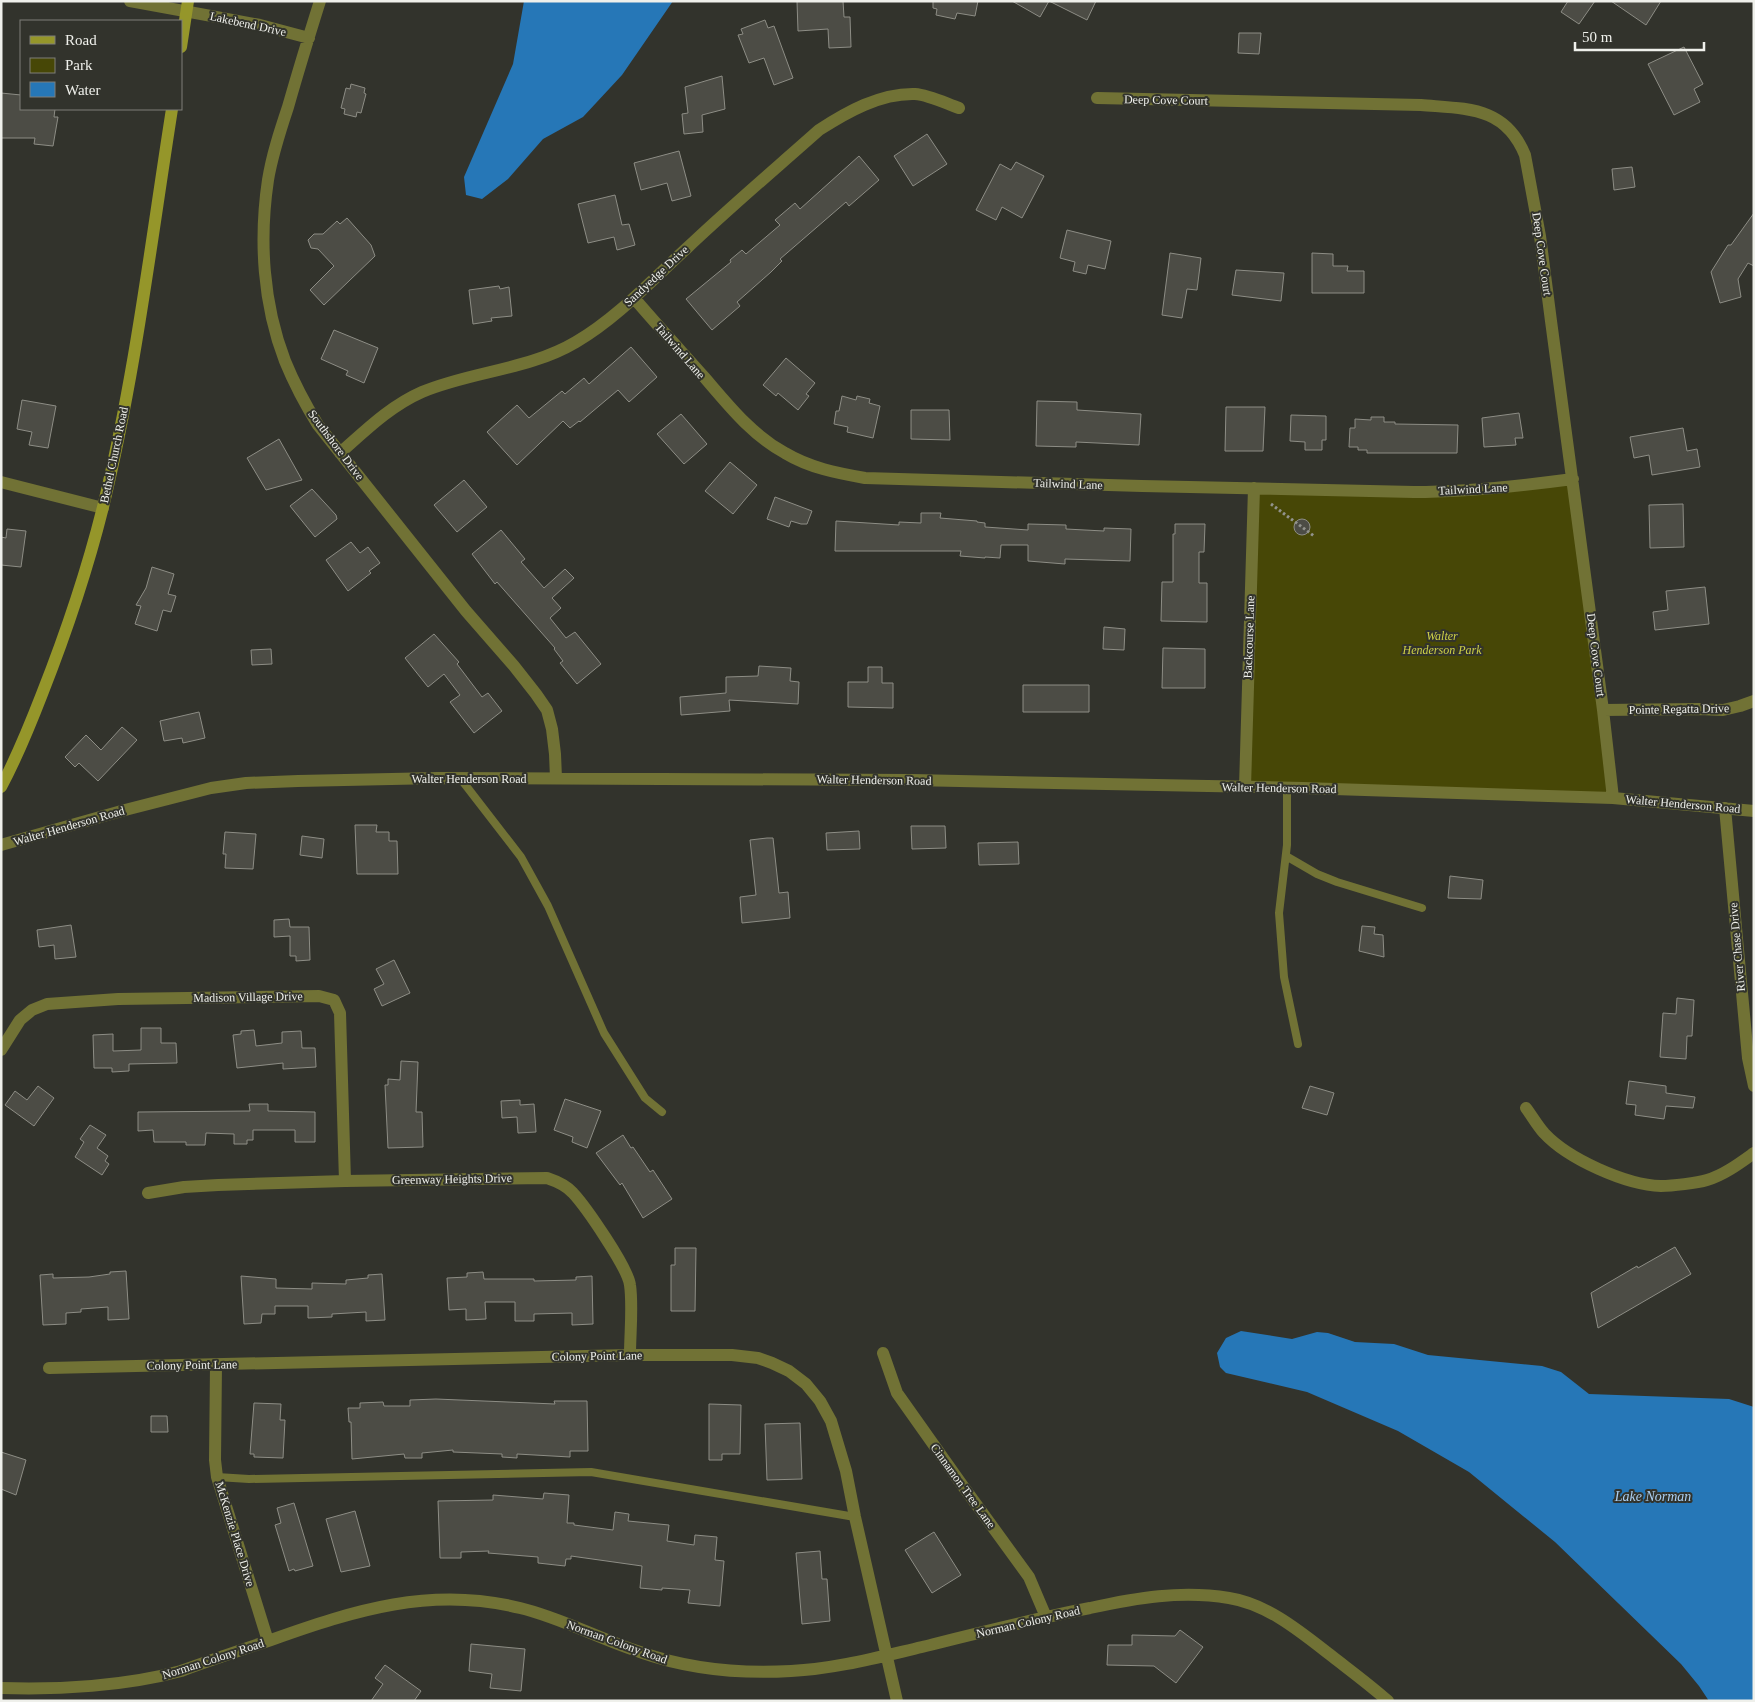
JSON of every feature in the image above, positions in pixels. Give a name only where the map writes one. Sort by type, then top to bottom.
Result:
[{"type":"street","name":"Lakebend Drive","points":[[130,1],[187,6],[308,38]]},
{"type":"street","name":"Southshore Drive","points":[[320,1],[275,148],[264,209],[263,247],[266,286],[284,360],[299,392],[318,425],[466,611],[514,666],[547,710],[556,754],[556,778]]},
{"type":"street","points":[[182,40],[187,6]]},
{"type":"street","name":"Sandyedge Drive","points":[[340,453],[383,415],[421,392],[539,359],[562,350],[597,328],[634,298],[819,130],[838,118],[879,99],[916,94],[959,108]]},
{"type":"street","name":"Deep Cove Court","points":[[1097,98],[1422,105],[1463,109],[1486,114],[1500,120],[1510,129],[1525,155],[1540,236],[1613,798]]},
{"type":"street","name":"Bethel Church Road","points":[[1,787],[32,719],[61,645],[81,585],[103,508],[123,415],[172,110]]},
{"type":"street","name":"Tailwind Lane","points":[[634,298],[756,434],[785,453],[814,467],[839,474],[865,478],[1132,486],[1457,492],[1572,479]]},
{"type":"street","points":[[1,482],[103,508]]},
{"type":"street","name":"Backcourse Lane","points":[[1245,787],[1254,488]]},
{"type":"street","name":"Pointe Regatta Drive","points":[[1603,710],[1698,708],[1723,710],[1754,701]]},
{"type":"street","name":"Walter Henderson Road","points":[[1,845],[211,788],[246,783],[298,781],[460,778],[912,780],[1287,788],[1613,798],[1754,811]]},
{"type":"street","name":"River Chase Drive","points":[[1725,808],[1748,1058],[1754,1086]]},
{"type":"street","name":"Madison Village Drive","points":[[1,1050],[20,1020],[32,1010],[47,1004],[118,1000],[319,996],[334,1000],[340,1013],[344,1181]]},
{"type":"street","points":[[1526,1108],[1545,1133],[1565,1150],[1595,1168],[1639,1182],[1662,1186],[1708,1180],[1733,1168],[1754,1153]]},
{"type":"street","name":"Greenway Heights Drive","points":[[148,1193],[184,1187],[344,1181],[547,1178],[558,1182],[573,1192],[604,1236],[625,1271],[630,1284],[630,1355]]},
{"type":"street","name":"Cinnamon Tree Lane","points":[[883,1353],[897,1393],[1029,1577],[1046,1617]]},
{"type":"street","name":"Colony Point Lane","points":[[48,1368],[630,1355],[732,1355],[758,1358],[789,1371],[806,1384],[820,1401],[831,1421],[844,1462],[897,1701]]},
{"type":"street","name":"McKenzie Place Drive","points":[[216,1365],[215,1460],[217,1477],[268,1641]]},
{"type":"street","name":"Norman Colony Road","points":[[1,1688],[127,1682],[161,1676],[328,1619],[366,1609],[410,1601],[478,1602],[518,1607],[549,1616],[637,1652],[670,1662],[748,1671],[791,1671],[826,1667],[886,1655],[1046,1617],[1123,1601],[1166,1595],[1200,1594],[1232,1598],[1267,1611],[1301,1632],[1388,1701]]},
{"type":"lane","points":[[460,778],[521,857],[548,906],[604,1033],[645,1098],[662,1112]]},
{"type":"lane","points":[[1287,788],[1286,856],[1279,913],[1284,977],[1298,1044]]},
{"type":"lane","points":[[1286,856],[1317,874],[1337,882],[1422,908]]},
{"type":"lane","points":[[217,1477],[249,1479],[590,1472],[855,1517]]},
{"type":"path","points":[[1271,504],[1314,536]]},
{"type":"green space","name":"Walter Henderson Park","points":[[1572,480],[1612,798],[1246,786],[1255,489],[1413,493]]},
{"type":"water","points":[[524,1],[673,1],[622,75],[583,117],[543,139],[508,179],[482,199],[466,195],[464,177],[513,64]]},
{"type":"water","name":"Lake Norman","points":[[1241,1331],[1292,1339],[1317,1332],[1328,1333],[1355,1342],[1394,1344],[1428,1355],[1542,1366],[1561,1372],[1589,1394],[1729,1399],[1754,1407],[1754,1701],[1709,1701],[1681,1664],[1555,1542],[1469,1472],[1398,1431],[1307,1392],[1226,1373],[1220,1367],[1217,1353],[1226,1338]]},
{"type":"building","points":[[797,1],[843,1],[844,17],[850,17],[851,47],[829,48],[828,29],[798,31]]},
{"type":"building","points":[[933,1],[978,1],[975,16],[957,13],[955,19],[936,15],[937,9],[933,8]]},
{"type":"building","points":[[1012,1],[1049,1],[1040,17]]},
{"type":"building","points":[[1049,1],[1096,1],[1087,20]]},
{"type":"building","points":[[1568,1],[1595,1],[1579,24],[1561,12]]},
{"type":"building","points":[[1611,1],[1661,1],[1646,25]]},
{"type":"building","points":[[765,20],[768,28],[774,26],[793,78],[774,85],[764,58],[749,63],[738,35],[743,34],[741,29]]},
{"type":"building","points":[[1239,33],[1261,33],[1259,54],[1238,53]]},
{"type":"building","points":[[1684,47],[1703,84],[1694,89],[1700,102],[1674,115],[1648,64]]},
{"type":"building","points":[[722,76],[725,109],[702,115],[703,132],[684,134],[682,114],[688,113],[685,87]]},
{"type":"building","points":[[351,84],[365,88],[364,93],[366,94],[361,113],[357,112],[356,117],[344,114],[345,109],[341,108],[346,88],[350,89]]},
{"type":"building","points":[[1,93],[20,95],[20,110],[55,110],[54,117],[58,117],[53,146],[34,144],[35,138],[1,138]]},
{"type":"building","points":[[927,134],[947,164],[913,186],[894,156]]},
{"type":"building","points":[[679,151],[691,196],[672,201],[667,183],[641,190],[634,163]]},
{"type":"building","points":[[859,156],[879,180],[849,206],[846,202],[780,259],[782,261],[771,272],[737,302],[740,306],[712,330],[686,299],[731,262],[730,260],[742,250],[746,254],[780,225],[775,220],[795,203],[800,209]]},
{"type":"building","points":[[1016,162],[1044,176],[1022,218],[1002,207],[996,220],[976,210],[1000,164],[1011,170]]},
{"type":"building","points":[[1632,167],[1635,187],[1614,190],[1612,169]]},
{"type":"building","points":[[615,195],[622,225],[629,224],[635,245],[617,250],[614,237],[588,243],[578,204]]},
{"type":"building","points":[[1754,213],[1754,266],[1748,263],[1738,279],[1741,297],[1720,303],[1711,272],[1728,245],[1731,245]]},
{"type":"building","points":[[347,218],[371,245],[375,256],[324,305],[310,290],[334,266],[318,249],[311,248],[308,240],[314,234],[323,234],[337,221],[340,224]]},
{"type":"building","points":[[1067,230],[1111,241],[1105,269],[1088,265],[1086,274],[1073,271],[1075,262],[1060,258]]},
{"type":"building","points":[[1170,253],[1201,258],[1197,290],[1187,289],[1182,318],[1162,315]]},
{"type":"building","points":[[1312,253],[1333,254],[1333,266],[1348,266],[1347,271],[1364,271],[1364,293],[1312,293]]},
{"type":"building","points":[[1236,270],[1284,273],[1281,301],[1232,295]]},
{"type":"building","points":[[499,286],[500,289],[509,287],[512,316],[491,318],[492,321],[473,324],[469,290]]},
{"type":"building","points":[[334,330],[378,348],[364,383],[346,375],[348,371],[321,359]]},
{"type":"building","points":[[631,347],[657,377],[629,402],[618,390],[580,422],[570,428],[563,421],[517,465],[487,432],[517,405],[529,418],[562,391],[565,394],[584,378],[589,384]]},
{"type":"building","points":[[786,358],[815,383],[806,394],[809,396],[798,410],[778,393],[776,396],[763,385]]},
{"type":"building","points":[[842,396],[856,400],[857,396],[870,399],[869,403],[880,406],[873,438],[847,432],[848,427],[834,424],[836,411],[839,411]]},
{"type":"building","points":[[22,400],[56,406],[48,448],[29,445],[32,432],[17,429]]},
{"type":"building","points":[[1037,401],[1077,402],[1077,410],[1141,414],[1139,445],[1076,442],[1076,447],[1036,446]]},
{"type":"building","points":[[1226,407],[1265,407],[1263,451],[1225,451]]},
{"type":"building","points":[[911,410],[949,410],[950,440],[911,439]]},
{"type":"building","points":[[1519,413],[1523,438],[1515,438],[1516,445],[1484,447],[1482,418]]},
{"type":"building","points":[[681,414],[707,444],[684,464],[657,434]]},
{"type":"building","points":[[1291,415],[1326,416],[1326,440],[1322,440],[1322,450],[1305,450],[1305,442],[1290,441]]},
{"type":"building","points":[[1371,417],[1384,417],[1384,422],[1395,422],[1395,424],[1458,425],[1457,453],[1367,453],[1367,450],[1358,450],[1358,447],[1349,447],[1350,428],[1355,428],[1355,419],[1371,420]]},
{"type":"building","points":[[1683,428],[1687,451],[1697,449],[1700,467],[1652,475],[1649,455],[1634,458],[1630,437]]},
{"type":"building","points":[[279,439],[302,480],[266,490],[247,458]]},
{"type":"building","points":[[730,462],[757,485],[733,514],[705,491]]},
{"type":"building","points":[[464,480],[487,507],[457,532],[434,505]]},
{"type":"building","points":[[312,489],[336,515],[337,519],[315,537],[290,506]]},
{"type":"building","points":[[775,497],[812,511],[807,524],[791,521],[789,527],[767,519]]},
{"type":"building","points":[[1683,504],[1684,547],[1650,548],[1649,505]]},
{"type":"building","points":[[921,513],[941,513],[940,518],[977,521],[985,523],[985,527],[1028,530],[1028,524],[1066,525],[1066,529],[1104,531],[1104,528],[1131,529],[1130,561],[1065,559],[1065,564],[1028,561],[1028,545],[1001,545],[1000,558],[960,556],[961,551],[835,551],[836,521],[899,525],[899,522],[921,523]]},
{"type":"building","points":[[1302,519],[1310,527],[1302,535],[1294,527]]},
{"type":"building","points":[[1175,524],[1205,524],[1204,552],[1199,552],[1199,583],[1207,583],[1207,622],[1161,621],[1162,582],[1173,582],[1173,534],[1175,534]]},
{"type":"building","points":[[7,529],[26,531],[21,567],[1,565],[1,537],[6,538]]},
{"type":"building","points":[[501,530],[525,559],[521,562],[544,588],[565,569],[574,578],[552,598],[561,608],[550,618],[566,638],[575,632],[601,664],[577,684],[560,663],[563,661],[555,648],[497,582],[495,584],[472,554]]},
{"type":"building","points":[[351,542],[360,553],[368,547],[380,563],[369,571],[371,573],[348,591],[326,560]]},
{"type":"building","points":[[152,567],[174,574],[168,594],[176,596],[171,612],[163,610],[157,631],[135,624],[141,606],[136,605],[146,588]]},
{"type":"building","points":[[1705,587],[1709,624],[1655,630],[1653,612],[1668,610],[1666,591]]},
{"type":"building","points":[[1104,627],[1125,629],[1124,650],[1103,649]]},
{"type":"building","points":[[434,634],[459,662],[457,664],[482,697],[488,693],[502,711],[474,733],[450,702],[460,695],[444,674],[428,687],[405,658]]},
{"type":"building","points":[[1163,648],[1205,649],[1205,688],[1162,688]]},
{"type":"building","points":[[271,649],[272,664],[252,665],[251,650]]},
{"type":"building","points":[[759,666],[791,668],[790,681],[799,682],[798,704],[729,700],[730,711],[681,715],[680,697],[726,693],[726,677],[758,676]]},
{"type":"building","points":[[868,667],[882,667],[882,683],[893,683],[893,708],[848,707],[848,682],[868,682]]},
{"type":"building","points":[[1023,685],[1089,685],[1089,712],[1023,712]]},
{"type":"building","points":[[199,712],[205,738],[183,743],[182,738],[164,741],[160,721]]},
{"type":"building","points":[[122,727],[137,740],[98,781],[79,763],[75,767],[65,757],[86,735],[101,750]]},
{"type":"building","points":[[355,825],[377,825],[376,832],[389,832],[389,841],[397,841],[398,874],[357,874]]},
{"type":"building","points":[[911,826],[945,826],[946,848],[912,849]]},
{"type":"building","points":[[859,831],[860,849],[827,850],[826,833]]},
{"type":"building","points":[[225,832],[256,834],[253,869],[225,868],[226,854],[223,854]]},
{"type":"building","points":[[302,836],[324,839],[322,858],[300,855]]},
{"type":"building","points":[[773,838],[779,893],[788,892],[790,918],[742,923],[740,897],[756,895],[750,840]]},
{"type":"building","points":[[1018,842],[1019,864],[979,865],[978,843]]},
{"type":"building","points":[[1450,876],[1483,880],[1481,899],[1448,898]]},
{"type":"building","points":[[289,919],[290,927],[309,927],[310,960],[296,961],[296,956],[290,956],[290,936],[274,937],[274,920]]},
{"type":"building","points":[[71,925],[76,957],[55,959],[54,945],[39,947],[37,930]]},
{"type":"building","points":[[1362,926],[1375,927],[1374,934],[1383,935],[1384,957],[1359,951]]},
{"type":"building","points":[[394,960],[410,993],[382,1006],[374,989],[384,984],[376,969]]},
{"type":"building","points":[[1677,998],[1694,1000],[1692,1036],[1687,1036],[1686,1059],[1660,1057],[1663,1013],[1676,1014]]},
{"type":"building","points":[[141,1028],[161,1028],[161,1043],[176,1043],[177,1063],[129,1064],[129,1071],[112,1072],[112,1068],[94,1068],[93,1035],[113,1034],[113,1051],[141,1050]]},
{"type":"building","points":[[254,1030],[256,1046],[282,1043],[282,1032],[301,1031],[302,1048],[315,1048],[316,1067],[283,1069],[283,1063],[237,1068],[233,1035],[241,1034],[241,1031]]},
{"type":"building","points":[[401,1061],[418,1062],[416,1112],[422,1112],[423,1147],[388,1148],[385,1085],[388,1085],[388,1079],[400,1080]]},
{"type":"building","points":[[1629,1081],[1666,1086],[1666,1093],[1695,1097],[1693,1108],[1666,1106],[1664,1119],[1635,1115],[1636,1105],[1626,1104]]},
{"type":"building","points":[[38,1086],[54,1098],[34,1126],[5,1105],[15,1091],[27,1100]]},
{"type":"building","points":[[1310,1086],[1334,1093],[1327,1115],[1302,1108]]},
{"type":"building","points":[[565,1099],[601,1111],[587,1148],[572,1142],[573,1137],[554,1130]]},
{"type":"building","points":[[520,1100],[520,1105],[534,1104],[536,1132],[518,1133],[517,1117],[502,1118],[501,1101]]},
{"type":"building","points":[[249,1104],[268,1104],[268,1111],[315,1112],[315,1142],[295,1142],[295,1130],[253,1130],[253,1140],[247,1140],[247,1144],[234,1144],[234,1134],[206,1133],[205,1145],[186,1145],[186,1142],[154,1142],[153,1130],[138,1131],[138,1112],[250,1111]]},
{"type":"building","points":[[90,1125],[106,1135],[97,1148],[108,1156],[105,1161],[109,1164],[102,1175],[75,1157],[84,1142],[80,1139]]},
{"type":"building","points":[[623,1135],[650,1172],[653,1170],[672,1199],[643,1218],[622,1183],[620,1185],[596,1153]]},
{"type":"building","points":[[1675,1247],[1691,1274],[1598,1328],[1591,1293],[1637,1266],[1638,1268]]},
{"type":"building","points":[[675,1248],[696,1248],[695,1311],[671,1311],[671,1265],[675,1265]]},
{"type":"building","points":[[126,1271],[129,1319],[108,1320],[108,1307],[81,1309],[81,1312],[66,1313],[66,1324],[43,1325],[40,1275],[53,1274],[53,1278],[89,1277],[110,1274],[110,1272]]},
{"type":"building","points":[[483,1272],[484,1279],[534,1279],[534,1281],[576,1280],[576,1277],[592,1276],[593,1324],[572,1325],[572,1313],[534,1314],[534,1321],[515,1321],[515,1302],[485,1302],[486,1319],[466,1320],[466,1309],[449,1310],[447,1278],[467,1277],[467,1273]]},
{"type":"building","points":[[382,1274],[385,1320],[366,1321],[366,1312],[332,1314],[332,1317],[308,1318],[308,1306],[275,1306],[275,1314],[262,1314],[261,1323],[244,1324],[241,1276],[276,1279],[276,1288],[312,1289],[312,1283],[346,1284],[346,1280],[368,1278],[368,1275]]},
{"type":"building","points":[[436,1399],[555,1404],[554,1401],[587,1401],[588,1451],[570,1451],[570,1457],[517,1454],[517,1458],[502,1457],[502,1454],[453,1452],[453,1450],[422,1453],[422,1458],[405,1458],[404,1454],[352,1459],[351,1422],[349,1422],[348,1408],[360,1408],[360,1403],[383,1402],[384,1406],[410,1406],[410,1400]]},
{"type":"building","points":[[254,1403],[281,1404],[280,1420],[285,1420],[283,1458],[254,1457],[254,1454],[250,1454]]},
{"type":"building","points":[[709,1404],[741,1405],[740,1454],[722,1454],[722,1460],[709,1460]]},
{"type":"building","points":[[151,1416],[167,1416],[168,1432],[151,1432]]},
{"type":"building","points":[[800,1423],[802,1479],[767,1480],[765,1424]]},
{"type":"building","points":[[1,1452],[26,1460],[16,1495],[1,1489]]},
{"type":"building","points":[[544,1493],[569,1495],[567,1523],[574,1523],[574,1525],[613,1530],[615,1512],[629,1514],[628,1521],[669,1525],[667,1541],[694,1545],[695,1535],[717,1537],[715,1560],[724,1561],[720,1606],[688,1603],[690,1590],[640,1588],[642,1566],[571,1556],[571,1559],[566,1559],[565,1566],[538,1563],[538,1557],[488,1553],[489,1551],[461,1552],[461,1558],[440,1558],[438,1501],[493,1500],[493,1495],[543,1499]]},
{"type":"building","points":[[294,1503],[313,1566],[289,1571],[275,1525],[281,1523],[277,1508]]},
{"type":"building","points":[[355,1511],[370,1566],[341,1572],[326,1519]]},
{"type":"building","points":[[934,1532],[961,1575],[932,1593],[905,1550]]},
{"type":"building","points":[[820,1551],[822,1579],[827,1579],[830,1621],[802,1624],[796,1553]]},
{"type":"building","points":[[1180,1630],[1203,1647],[1176,1683],[1154,1666],[1107,1665],[1108,1645],[1132,1645],[1132,1635],[1175,1636]]},
{"type":"building","points":[[471,1644],[525,1649],[521,1691],[490,1688],[492,1674],[469,1671]]},
{"type":"building","points":[[385,1665],[421,1691],[414,1701],[371,1701],[383,1684],[375,1678]]}]
